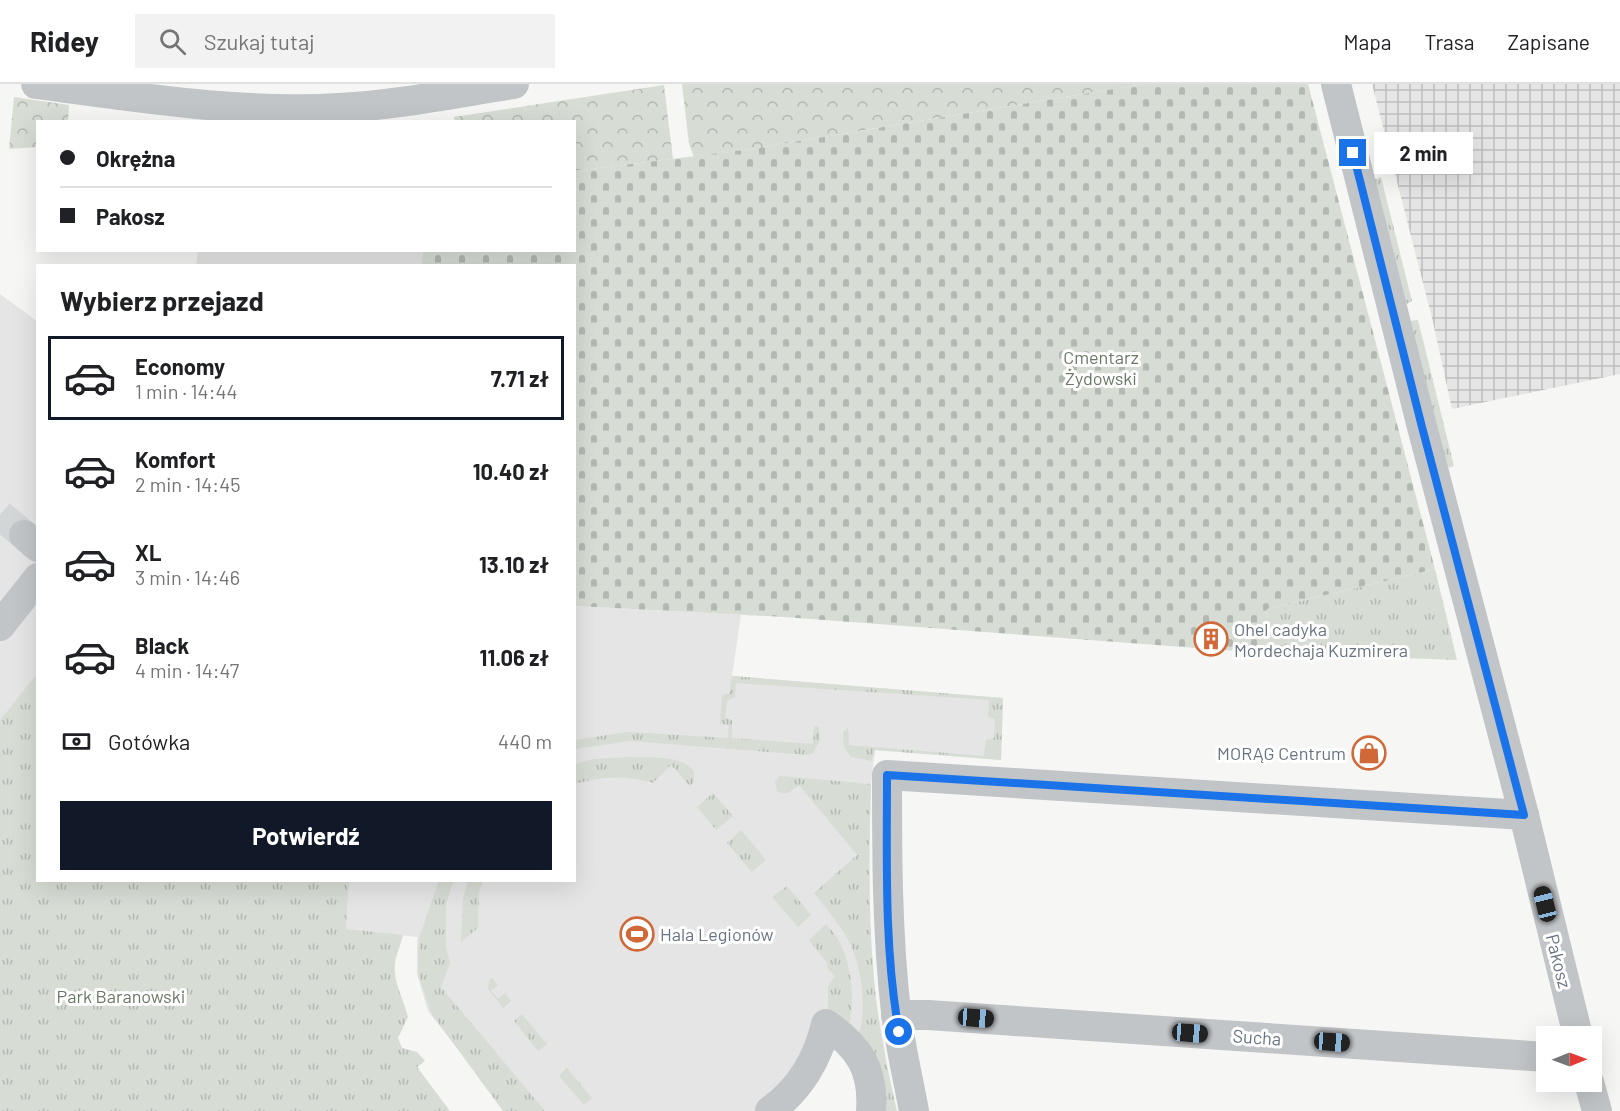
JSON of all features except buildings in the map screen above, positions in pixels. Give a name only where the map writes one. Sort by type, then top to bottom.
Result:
[{"type":"street","points":[[36,84],[206,106],[299,109],[361,106],[514,84]]},
{"type":"street","name":"Pakosz","points":[[1336,84],[1422,427],[1524,815],[1576,1026]]},
{"type":"street","points":[[0,626],[36,581]]},
{"type":"street","points":[[914,1111],[896,1015],[887,894],[887,775],[1524,815]]},
{"type":"street","name":"Sucha","points":[[896,1015],[928,1015],[1536,1056]]},
{"type":"street","points":[[770,1111],[800,1082],[818,1052],[826,1024],[845,1037],[859,1054],[869,1077],[871,1111]]},
{"type":"street","points":[[1592,1092],[1597,1111]]},
{"type":"shaded area","points":[[1372,84],[1620,84],[1620,374],[1452,409],[1432,318]]},
{"type":"shaded area","points":[[198,252],[423,252],[421,264],[196,264]]},
{"type":"shaded area","points":[[0,294],[36,321],[36,674],[0,720]]},
{"type":"shaded area","points":[[576,606],[741,615],[732,676],[1003,698],[1001,760],[875,750],[871,784],[868,883],[876,1000],[885,1053],[845,1037],[770,1111],[506,1111],[428,1011],[417,974],[417,937],[346,929],[349,882],[576,882]]},
{"type":"green space","points":[[682,84],[1144,84],[694,157],[689,144]]},
{"type":"green space","name":"Cmentarz Żydowski","points":[[1144,84],[1308,84],[1435,569],[1267,609],[1263,653],[784,617],[576,606],[576,264],[421,264],[423,252],[576,252],[576,171],[744,150]]},
{"type":"green space","points":[[664,85],[673,159],[576,171],[576,120],[455,120],[454,117]]},
{"type":"green space","points":[[14,97],[69,105],[68,120],[36,120],[36,147],[9,149]]},
{"type":"green space","points":[[1381,177],[1412,301],[1405,305],[1373,180]]},
{"type":"green space","points":[[1418,320],[1454,466],[1445,469],[1409,321]]},
{"type":"green space","points":[[1435,569],[1457,660],[1263,653],[1267,609]]},
{"type":"green space","name":"Park Baranowski","points":[[36,674],[36,882],[349,882],[346,929],[403,935],[395,971],[408,1017],[398,1038],[402,1048],[417,1052],[425,1061],[417,1067],[450,1111],[0,1111],[0,720]]},
{"type":"green space","points":[[732,676],[1003,698],[1001,760],[875,750],[872,761],[851,757],[844,747],[843,732],[848,728],[849,745],[984,756],[986,740],[994,738],[995,719],[988,717],[989,700],[736,683],[735,697],[727,701],[725,718],[732,720],[732,738],[813,744],[814,727],[817,726],[820,740],[813,753],[808,755],[630,741],[576,749],[576,740],[627,732],[728,738],[729,725],[720,724],[722,695],[729,694]]},
{"type":"green space","points":[[630,757],[673,759],[694,771],[694,782],[690,786],[671,765],[653,783],[614,778],[594,779],[576,784],[576,764],[594,759]]},
{"type":"green space","points":[[780,776],[871,784],[870,892],[873,972],[880,1027],[897,1111],[871,1111],[852,1045],[859,1033],[863,1008],[856,958],[847,938],[814,893],[857,855],[799,785],[786,793],[777,791],[775,782]]},
{"type":"green space","points":[[713,793],[733,816],[716,830],[697,807]]},
{"type":"green space","points":[[741,830],[766,860],[752,872],[727,843]]},
{"type":"green space","points":[[438,882],[453,882],[446,905],[446,947],[450,963],[441,987],[545,1111],[503,1111],[431,1013],[418,975],[419,938]]},
{"type":"green space","points":[[468,882],[483,882],[479,892],[478,928],[461,942],[463,899]]},
{"type":"green space","points":[[787,886],[811,915],[798,927],[772,897]]},
{"type":"green space","points":[[826,924],[840,943],[850,973],[852,1005],[849,1026],[828,1015],[828,985],[835,977],[809,940]]},
{"type":"green space","points":[[492,978],[498,985],[491,990],[498,999],[505,993],[511,1001],[503,1008],[488,989]]},
{"type":"green space","points":[[522,1014],[547,1044],[538,1051],[514,1021]]},
{"type":"green space","points":[[567,1068],[592,1098],[584,1105],[559,1076]]},
{"type":"tunnel","points":[[0,515],[24,535]]},
{"type":"place","name":"Ohel cadyka Mordechaja Kuzmirera","points":[[1211,639]]},
{"type":"place","name":"MORĄG Centrum","points":[[1369,753]]},
{"type":"place","name":"Hala Legionów","points":[[637,934]]},
{"type":"route","points":[[899,1032],[893,984],[887,894],[887,775],[1524,815],[1353,153]]}]
